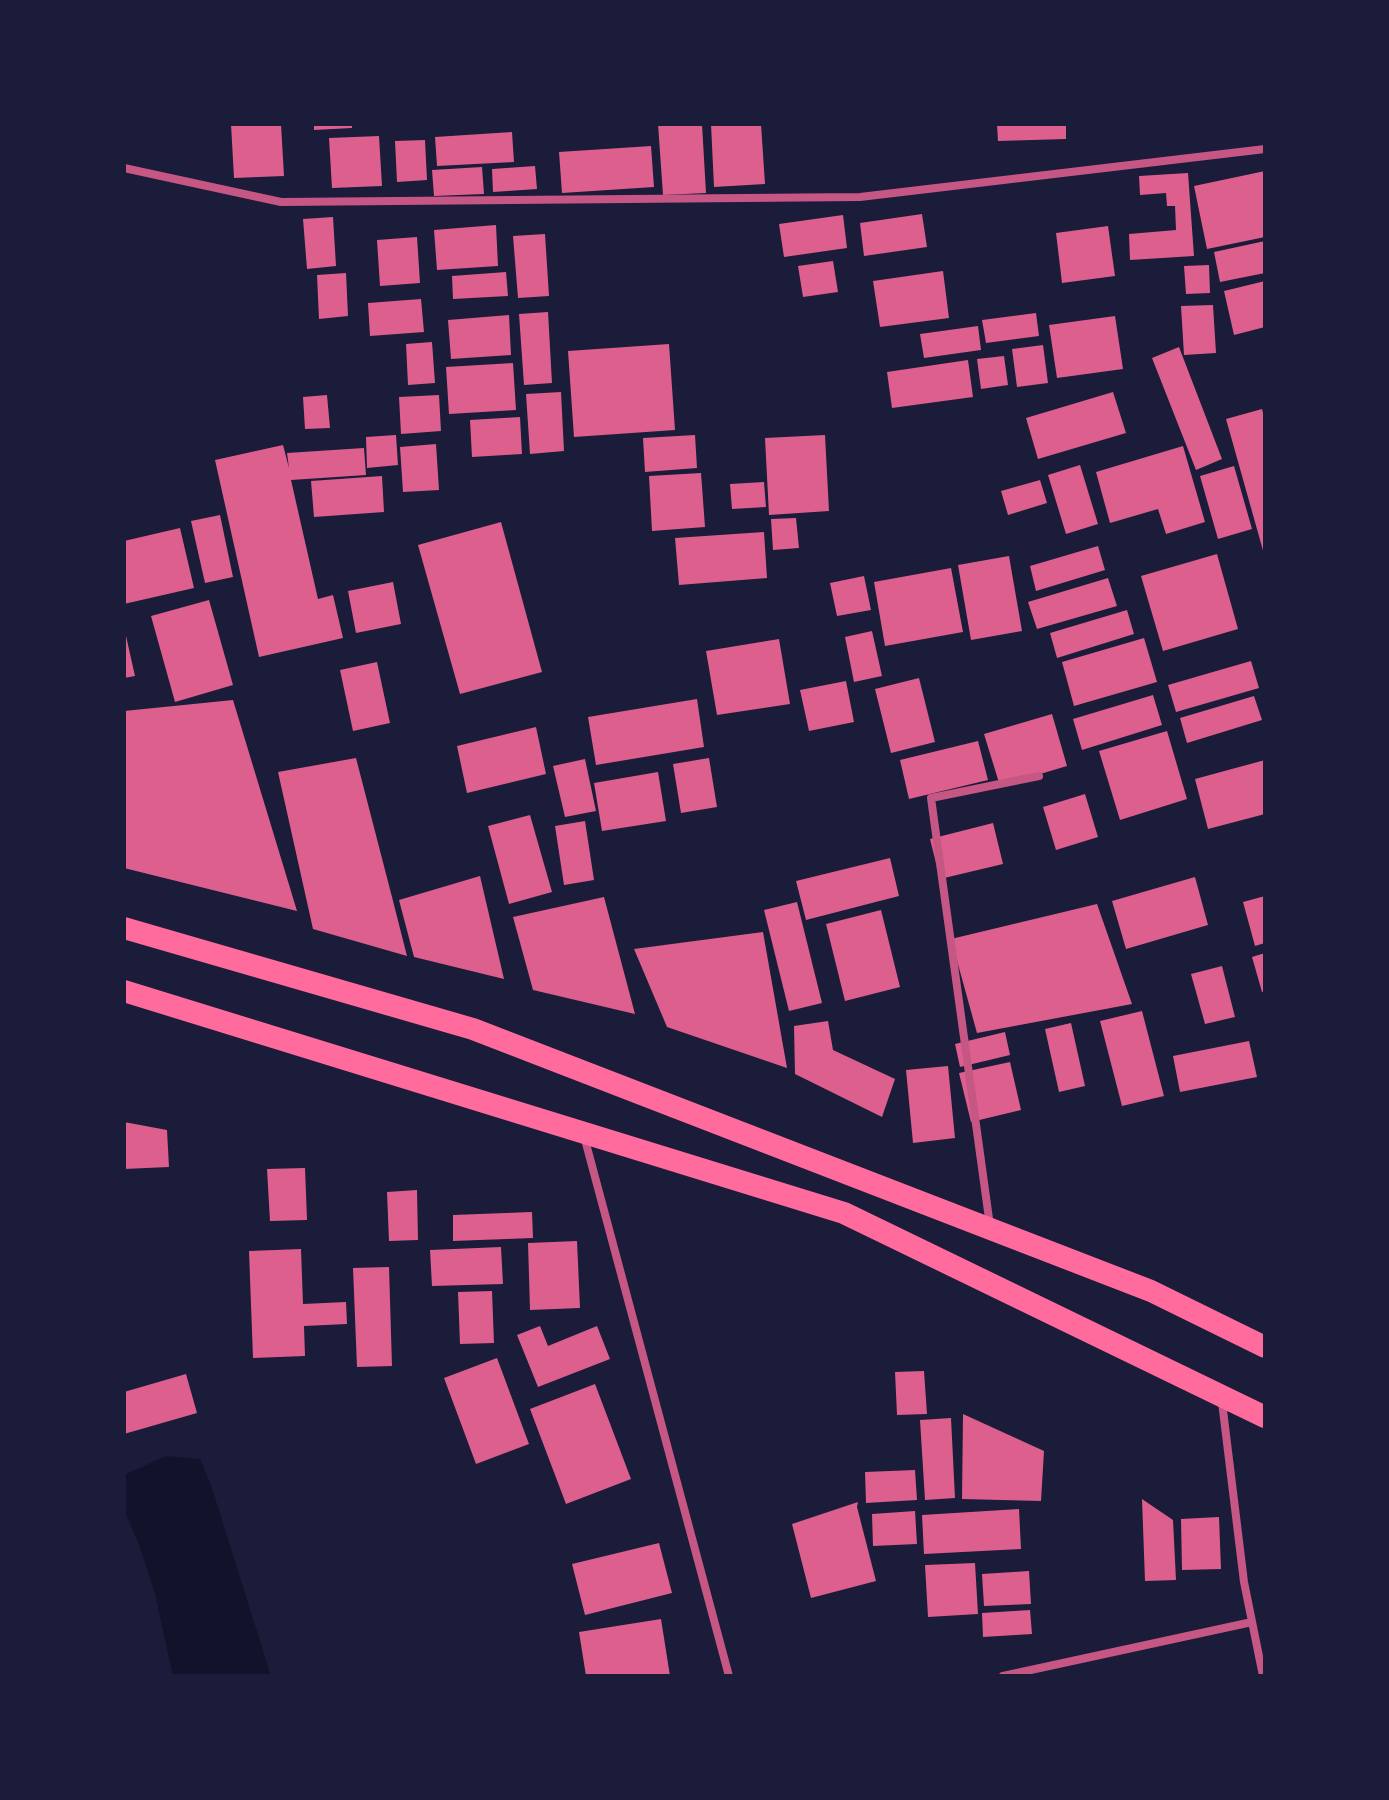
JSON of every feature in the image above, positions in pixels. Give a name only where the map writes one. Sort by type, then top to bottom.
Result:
[{"type":"highway","points":[[124,928],[473,1029],[1151,1291],[1265,1347]]},
{"type":"highway","points":[[124,991],[844,1213],[1265,1417]]},
{"type":"street","points":[[124,168],[281,202],[860,197],[1265,149]]},
{"type":"street","points":[[991,1229],[931,798],[1039,776]]},
{"type":"street","points":[[583,1132],[729,1676]]},
{"type":"street","points":[[1222,1397],[1244,1582],[1263,1676]]},
{"type":"street","points":[[1003,1676],[1252,1622]]},
{"type":"shaded area","points":[[166,1456],[200,1459],[271,1676],[173,1676],[155,1594],[124,1510],[124,1475]]},
{"type":"building","points":[[231,124],[281,124],[284,176],[234,178]]},
{"type":"building","points":[[314,124],[352,124],[352,128],[314,130]]},
{"type":"building","points":[[658,124],[702,124],[706,193],[663,195]]},
{"type":"building","points":[[711,124],[761,124],[765,184],[714,187]]},
{"type":"building","points":[[997,124],[1066,124],[1066,139],[998,141]]},
{"type":"building","points":[[512,132],[514,162],[437,166],[435,137]]},
{"type":"building","points":[[379,136],[382,186],[332,188],[329,138]]},
{"type":"building","points":[[425,140],[427,180],[397,182],[395,141]]},
{"type":"building","points":[[651,146],[654,187],[562,193],[559,152]]},
{"type":"building","points":[[535,166],[537,189],[493,192],[492,169]]},
{"type":"building","points":[[482,167],[484,194],[434,196],[432,170]]},
{"type":"building","points":[[1265,171],[1265,237],[1207,249],[1194,186]]},
{"type":"building","points":[[1188,173],[1194,256],[1130,260],[1129,234],[1176,230],[1175,206],[1167,206],[1166,193],[1140,195],[1139,176]]},
{"type":"building","points":[[922,214],[927,247],[864,256],[860,223]]},
{"type":"building","points":[[843,215],[847,248],[784,257],[779,224]]},
{"type":"building","points":[[333,217],[336,266],[307,269],[303,219]]},
{"type":"building","points":[[496,225],[498,266],[437,270],[434,230]]},
{"type":"building","points":[[1108,226],[1115,276],[1062,283],[1056,233]]},
{"type":"building","points":[[545,234],[549,296],[518,298],[513,236]]},
{"type":"building","points":[[417,237],[420,283],[380,286],[377,240]]},
{"type":"building","points":[[1265,241],[1265,273],[1220,282],[1214,252]]},
{"type":"building","points":[[833,261],[838,292],[803,297],[798,266]]},
{"type":"building","points":[[1209,265],[1210,293],[1186,294],[1184,266]]},
{"type":"building","points":[[943,271],[949,318],[880,327],[873,281]]},
{"type":"building","points":[[506,272],[508,296],[453,299],[452,276]]},
{"type":"building","points":[[346,273],[348,316],[319,319],[317,275]]},
{"type":"building","points":[[1265,281],[1265,327],[1234,335],[1224,291]]},
{"type":"building","points":[[421,299],[424,332],[370,336],[368,303]]},
{"type":"building","points":[[1213,305],[1216,353],[1184,355],[1181,306]]},
{"type":"building","points":[[548,312],[552,383],[524,385],[519,314]]},
{"type":"building","points":[[1036,313],[1039,336],[986,343],[982,320]]},
{"type":"building","points":[[509,315],[511,355],[451,359],[448,320]]},
{"type":"building","points":[[1115,316],[1123,369],[1057,378],[1049,325]]},
{"type":"building","points":[[978,326],[981,350],[924,358],[920,334]]},
{"type":"building","points":[[432,342],[435,383],[408,385],[406,344]]},
{"type":"building","points":[[669,344],[675,430],[574,437],[568,351]]},
{"type":"building","points":[[1043,345],[1048,383],[1017,387],[1012,349]]},
{"type":"building","points":[[1179,347],[1222,459],[1196,470],[1152,358]]},
{"type":"building","points":[[1004,356],[1008,385],[981,389],[977,359]]},
{"type":"building","points":[[968,360],[973,397],[892,408],[887,372]]},
{"type":"building","points":[[513,363],[516,410],[449,414],[446,367]]},
{"type":"building","points":[[561,392],[564,451],[530,454],[526,394]]},
{"type":"building","points":[[1113,392],[1126,433],[1038,459],[1026,418]]},
{"type":"building","points":[[327,395],[330,428],[305,429],[303,397]]},
{"type":"building","points":[[439,395],[441,431],[401,434],[399,397]]},
{"type":"building","points":[[1262,409],[1265,421],[1264,554],[1226,419]]},
{"type":"building","points":[[520,417],[522,454],[472,457],[470,420]]},
{"type":"building","points":[[396,435],[398,465],[367,468],[366,437]]},
{"type":"building","points":[[695,435],[697,468],[645,472],[643,438]]},
{"type":"building","points":[[825,435],[829,511],[769,515],[765,438]]},
{"type":"building","points":[[436,444],[439,490],[403,492],[400,447]]},
{"type":"building","points":[[283,445],[289,468],[287,453],[364,448],[366,475],[291,480],[318,599],[333,595],[343,638],[259,657],[215,460]]},
{"type":"building","points":[[1183,446],[1205,522],[1166,534],[1158,509],[1110,523],[1096,472]]},
{"type":"building","points":[[1080,465],[1098,524],[1066,534],[1048,475]]},
{"type":"building","points":[[1234,466],[1252,529],[1218,539],[1200,476]]},
{"type":"building","points":[[701,473],[705,527],[652,531],[649,476]]},
{"type":"building","points":[[382,476],[384,512],[314,517],[311,481]]},
{"type":"building","points":[[1040,480],[1047,503],[1008,515],[1001,491]]},
{"type":"building","points":[[764,482],[766,507],[732,509],[730,484]]},
{"type":"building","points":[[220,515],[233,577],[205,583],[191,521]]},
{"type":"building","points":[[796,518],[799,548],[773,550],[771,519]]},
{"type":"building","points":[[501,522],[542,672],[460,694],[418,545]]},
{"type":"building","points":[[180,528],[194,588],[124,604],[124,541]]},
{"type":"building","points":[[764,532],[767,578],[679,585],[675,538]]},
{"type":"building","points":[[1098,546],[1105,570],[1036,591],[1030,566]]},
{"type":"building","points":[[1217,554],[1238,629],[1163,651],[1141,576]]},
{"type":"building","points":[[1009,556],[1022,631],[971,640],[958,565]]},
{"type":"building","points":[[951,568],[963,632],[885,646],[874,582]]},
{"type":"building","points":[[864,576],[871,610],[837,616],[830,583]]},
{"type":"building","points":[[1108,578],[1117,606],[1037,629],[1028,602]]},
{"type":"building","points":[[393,582],[401,624],[356,633],[348,591]]},
{"type":"building","points":[[209,600],[233,685],[175,702],[151,616]]},
{"type":"building","points":[[1127,610],[1134,634],[1057,658],[1050,633]]},
{"type":"building","points":[[124,627],[135,676],[124,678]]},
{"type":"building","points":[[872,631],[882,676],[854,682],[845,637]]},
{"type":"building","points":[[1144,638],[1157,682],[1074,706],[1062,662]]},
{"type":"building","points":[[779,639],[790,704],[717,715],[706,651]]},
{"type":"building","points":[[1251,661],[1259,688],[1176,712],[1168,685]]},
{"type":"building","points":[[377,662],[390,723],[353,731],[340,670]]},
{"type":"building","points":[[919,678],[935,742],[891,753],[875,689]]},
{"type":"building","points":[[846,681],[854,722],[809,731],[800,690]]},
{"type":"building","points":[[1153,695],[1162,725],[1082,750],[1073,719]]},
{"type":"building","points":[[1254,696],[1262,720],[1187,743],[1180,718]]},
{"type":"building","points":[[697,699],[704,747],[596,765],[588,717]]},
{"type":"building","points":[[233,700],[297,911],[124,868],[124,711]]},
{"type":"building","points":[[1052,714],[1067,766],[1000,786],[984,734]]},
{"type":"building","points":[[536,727],[546,774],[467,793],[457,746]]},
{"type":"building","points":[[1167,731],[1187,799],[1120,820],[1099,751]]},
{"type":"building","points":[[978,741],[988,780],[909,799],[900,760]]},
{"type":"building","points":[[356,758],[407,956],[313,929],[278,772]]},
{"type":"building","points":[[709,758],[717,807],[681,813],[673,764]]},
{"type":"building","points":[[585,759],[596,811],[565,817],[553,766]]},
{"type":"building","points":[[1265,760],[1265,814],[1208,829],[1195,779]]},
{"type":"building","points":[[658,772],[666,821],[602,831],[594,783]]},
{"type":"building","points":[[1085,794],[1098,837],[1056,850],[1043,807]]},
{"type":"building","points":[[530,815],[552,892],[509,904],[488,826]]},
{"type":"building","points":[[585,821],[594,880],[564,885],[555,826]]},
{"type":"building","points":[[993,823],[1003,864],[940,879],[930,839]]},
{"type":"building","points":[[890,858],[899,896],[806,920],[796,881]]},
{"type":"building","points":[[480,876],[504,979],[414,957],[399,900]]},
{"type":"building","points":[[1195,877],[1208,925],[1126,949],[1112,901]]},
{"type":"building","points":[[1265,896],[1265,943],[1255,946],[1243,902]]},
{"type":"building","points":[[604,897],[635,1014],[533,990],[513,917]]},
{"type":"building","points":[[797,902],[822,1003],[789,1011],[764,910]]},
{"type":"building","points":[[1097,904],[1132,1004],[977,1033],[951,939]]},
{"type":"building","points":[[881,910],[900,987],[845,1001],[826,924]]},
{"type":"building","points":[[763,932],[787,1068],[667,1027],[634,949]]},
{"type":"building","points":[[1265,953],[1265,991],[1262,992],[1252,957]]},
{"type":"building","points":[[1222,966],[1235,1017],[1205,1024],[1191,974]]},
{"type":"building","points":[[1142,1011],[1164,1096],[1122,1106],[1100,1021]]},
{"type":"building","points":[[828,1021],[833,1050],[895,1079],[882,1117],[795,1074],[794,1026]]},
{"type":"building","points":[[1071,1023],[1085,1086],[1059,1092],[1045,1029]]},
{"type":"building","points":[[1005,1032],[1010,1055],[960,1067],[955,1044]]},
{"type":"building","points":[[1249,1041],[1257,1077],[1180,1092],[1173,1056]]},
{"type":"building","points":[[1010,1062],[1021,1110],[971,1122],[959,1073]]},
{"type":"building","points":[[948,1066],[955,1138],[913,1143],[906,1070]]},
{"type":"building","points":[[124,1122],[167,1130],[169,1167],[124,1169]]},
{"type":"building","points":[[305,1168],[307,1220],[270,1221],[267,1169]]},
{"type":"building","points":[[417,1190],[418,1240],[389,1241],[387,1192]]},
{"type":"building","points":[[532,1212],[533,1238],[453,1241],[453,1215]]},
{"type":"building","points":[[577,1241],[580,1308],[530,1310],[528,1243]]},
{"type":"building","points":[[501,1247],[503,1284],[432,1286],[430,1250]]},
{"type":"building","points":[[301,1249],[303,1304],[346,1302],[347,1324],[304,1326],[305,1356],[253,1358],[249,1251]]},
{"type":"building","points":[[389,1267],[392,1366],[357,1367],[353,1268]]},
{"type":"building","points":[[492,1291],[494,1343],[460,1344],[458,1292]]},
{"type":"building","points":[[540,1326],[548,1346],[597,1326],[610,1359],[538,1387],[517,1335]]},
{"type":"building","points":[[497,1358],[529,1444],[476,1464],[444,1378]]},
{"type":"building","points":[[924,1371],[927,1414],[897,1415],[895,1372]]},
{"type":"building","points":[[186,1374],[197,1413],[124,1434],[124,1392]]},
{"type":"building","points":[[595,1384],[631,1479],[566,1504],[530,1409]]},
{"type":"building","points":[[963,1414],[1044,1451],[1041,1501],[962,1499]]},
{"type":"building","points":[[951,1418],[955,1498],[925,1500],[920,1420]]},
{"type":"building","points":[[915,1470],[917,1500],[866,1503],[865,1472]]},
{"type":"building","points":[[1142,1499],[1173,1520],[1176,1580],[1145,1581]]},
{"type":"building","points":[[858,1502],[876,1581],[811,1598],[792,1524]]},
{"type":"building","points":[[1019,1509],[1021,1549],[924,1554],[922,1515]]},
{"type":"building","points":[[915,1511],[917,1544],[873,1546],[872,1514]]},
{"type":"building","points":[[1219,1517],[1221,1569],[1182,1570],[1181,1519]]},
{"type":"building","points":[[659,1543],[672,1593],[585,1615],[572,1564]]},
{"type":"building","points":[[975,1563],[978,1614],[928,1617],[925,1565]]},
{"type":"building","points":[[1029,1571],[1031,1604],[984,1606],[982,1574]]},
{"type":"building","points":[[1030,1610],[1032,1634],[983,1637],[982,1613]]},
{"type":"building","points":[[661,1619],[670,1676],[586,1676],[579,1632]]}]
